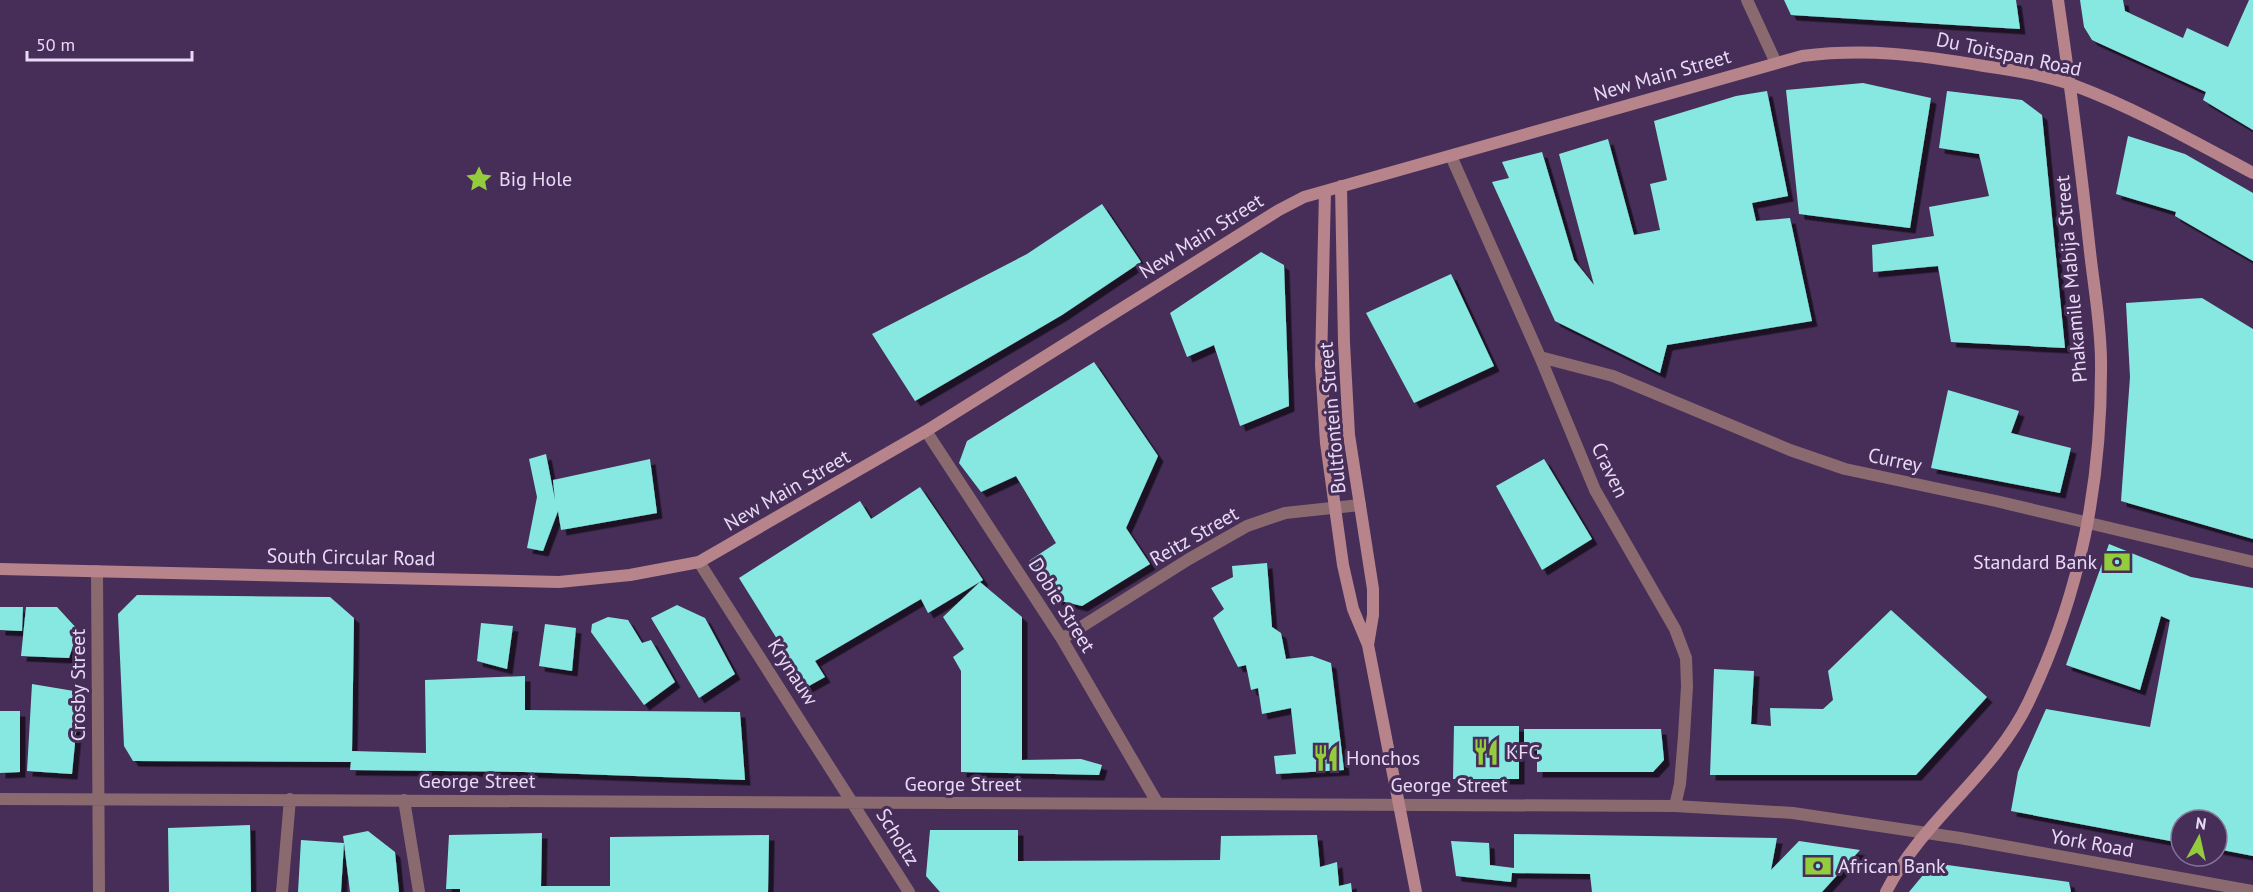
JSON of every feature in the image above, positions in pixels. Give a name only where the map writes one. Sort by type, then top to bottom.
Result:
[{"type":"street","points":[[1747,0],[1776,63]]},
{"type":"street","name":"Phakamile Mabija Street","points":[[1886,892],[1908,853],[1979,775],[2028,703],[2059,630],[2082,555],[2089,523],[2099,435],[2102,360],[2058,0]]},
{"type":"street","name":"Du Toitspan Road","points":[[1776,63],[1802,56],[1861,51],[1947,60],[2003,69],[2070,84],[2133,111],[2253,173]]},
{"type":"street","name":"New Main Street","points":[[699,562],[926,431],[1304,196],[1776,63]]},
{"type":"street","name":"Craven","points":[[1451,156],[1540,357],[1595,489],[1675,628],[1686,658],[1684,736],[1680,784],[1675,806]]},
{"type":"street","name":"Bultfontein Street","points":[[1341,186],[1344,343],[1349,435],[1373,589],[1373,615],[1368,645]]},
{"type":"street","name":"Bultfontein Street","points":[[1324,191],[1321,365],[1326,443],[1343,565],[1353,609],[1368,645],[1416,892]]},
{"type":"street","name":"Currey","points":[[1540,357],[1613,376],[1790,450],[1845,469],[1996,501],[2253,562]]},
{"type":"street","name":"Dobie Street","points":[[926,431],[1062,639],[1158,804]]},
{"type":"street","name":"Reitz Street","points":[[1062,639],[1189,559],[1247,526],[1285,513],[1360,505]]},
{"type":"street","name":"South Circular Road","points":[[0,569],[559,582],[630,575],[699,562]]},
{"type":"street","name":"Krynauw","points":[[699,562],[854,803]]},
{"type":"street","name":"Crosby Street","points":[[97,571],[99,892]]},
{"type":"street","name":"George Street","points":[[0,799],[1675,806],[1793,813],[1925,833]]},
{"type":"street","points":[[282,892],[290,799]]},
{"type":"street","points":[[404,800],[418,892]]},
{"type":"street","name":"Scholtz","points":[[854,803],[909,892]]},
{"type":"street","name":"York Road","points":[[1925,833],[2253,891]]},
{"type":"building","points":[[1784,0],[2016,0],[2020,29],[1791,15]]},
{"type":"building","points":[[2080,0],[2123,0],[2125,11],[2183,38],[2187,28],[2228,47],[2249,0],[2253,0],[2253,130],[2203,100],[2206,92],[2092,40],[2084,27]]},
{"type":"building","points":[[1863,83],[1931,98],[1910,228],[1799,214],[1786,90]]},
{"type":"building","points":[[1767,91],[1788,196],[1752,203],[1756,221],[1790,218],[1812,321],[1667,345],[1660,373],[1555,321],[1492,182],[1509,178],[1502,162],[1542,152],[1574,260],[1594,285],[1559,154],[1608,139],[1634,235],[1660,230],[1650,184],[1667,180],[1654,121],[1736,96]]},
{"type":"building","points":[[1947,91],[2022,100],[2042,115],[2065,348],[1951,342],[1938,266],[1873,272],[1872,245],[1934,236],[1929,207],[1989,196],[1979,154],[1939,148]]},
{"type":"building","points":[[2128,136],[2185,154],[2253,193],[2253,261],[2175,216],[2176,212],[2116,194]]},
{"type":"building","points":[[1102,204],[1141,262],[1062,315],[915,401],[872,334],[1027,254]]},
{"type":"building","points":[[1261,252],[1284,265],[1289,406],[1240,426],[1214,345],[1187,357],[1170,313]]},
{"type":"building","points":[[1451,274],[1494,366],[1414,403],[1366,313]]},
{"type":"building","points":[[2202,298],[2253,329],[2253,539],[2121,501],[2130,377],[2126,303]]},
{"type":"building","points":[[1094,362],[1158,456],[1126,528],[1150,564],[1082,606],[1057,600],[1029,561],[1056,543],[1016,476],[981,492],[959,463],[967,441]]},
{"type":"building","points":[[1948,390],[2019,411],[2011,433],[2071,448],[2060,493],[1931,468]]},
{"type":"building","points":[[546,454],[555,500],[553,480],[650,459],[657,513],[561,530],[558,511],[543,551],[527,548],[537,497],[529,459]]},
{"type":"building","points":[[1544,459],[1592,539],[1542,570],[1496,486]]},
{"type":"building","points":[[920,487],[983,580],[928,613],[921,599],[815,661],[825,677],[807,687],[739,578],[860,501],[871,519]]},
{"type":"building","points":[[2109,544],[2191,577],[2253,588],[2253,856],[2229,851],[2229,808],[2169,808],[2169,841],[2011,811],[2018,772],[2046,709],[2150,727],[2170,620],[2161,616],[2140,690],[2066,665]]},
{"type":"building","points":[[1267,563],[1272,627],[1281,633],[1286,659],[1312,656],[1331,663],[1344,770],[1276,774],[1274,756],[1296,754],[1291,708],[1262,714],[1258,688],[1251,690],[1246,665],[1238,667],[1213,618],[1224,609],[1211,588],[1233,577],[1232,566]]},
{"type":"building","points":[[980,582],[1022,617],[1022,760],[1081,759],[1102,765],[1099,775],[961,772],[961,671],[953,657],[964,649],[943,617]]},
{"type":"building","points":[[137,595],[330,597],[354,618],[352,751],[426,753],[425,680],[525,676],[525,710],[740,712],[745,780],[524,772],[350,770],[351,762],[133,761],[124,746],[118,614]]},
{"type":"building","points":[[677,605],[705,618],[735,674],[699,698],[651,618]]},
{"type":"building","points":[[0,607],[23,607],[22,631],[0,630]]},
{"type":"building","points":[[26,607],[57,607],[78,630],[69,658],[21,656]]},
{"type":"building","points":[[1891,610],[1987,697],[1916,775],[1710,775],[1714,669],[1754,671],[1751,724],[1771,726],[1770,708],[1823,709],[1833,700],[1828,671]]},
{"type":"building","points":[[608,617],[628,620],[642,643],[651,640],[675,682],[644,705],[591,632],[592,624]]},
{"type":"building","points":[[481,623],[513,626],[507,669],[477,661]]},
{"type":"building","points":[[545,624],[576,628],[572,671],[539,666]]},
{"type":"building","points":[[32,684],[80,692],[72,774],[27,771]]},
{"type":"building","points":[[0,711],[20,711],[20,772],[0,773]]},
{"type":"building","name":"KFC","points":[[1454,726],[1519,726],[1519,779],[1453,779]]},
{"type":"building","points":[[1524,729],[1661,729],[1664,760],[1653,772],[1537,772],[1537,750],[1524,751]]},
{"type":"building","points":[[250,825],[251,892],[169,892],[168,828]]},
{"type":"building","points":[[930,830],[1018,830],[1018,861],[1220,860],[1221,836],[1317,835],[1320,867],[1337,862],[1339,886],[1351,883],[1352,892],[940,892],[926,876]]},
{"type":"building","points":[[368,831],[395,852],[399,892],[350,892],[343,836]]},
{"type":"building","points":[[542,833],[541,886],[610,886],[610,837],[769,835],[768,892],[460,892],[460,889],[446,889],[449,835]]},
{"type":"building","points":[[1514,834],[1777,838],[1771,870],[1799,841],[1860,850],[1822,892],[1592,892],[1590,874],[1512,873],[1511,882],[1456,876],[1451,841],[1489,843],[1490,865],[1514,868]]},
{"type":"building","points":[[301,840],[344,843],[341,892],[298,892]]},
{"type":"building","points":[[1933,863],[2069,882],[2071,892],[1909,892]]},
{"type":"place","name":"Big Hole","points":[[479,179]]},
{"type":"place","name":"Standard Bank","points":[[2117,562]]},
{"type":"place","name":"KFC","points":[[1486,752]]},
{"type":"place","name":"Honchos","points":[[1326,758]]},
{"type":"place","name":"African Bank","points":[[1818,866]]}]
